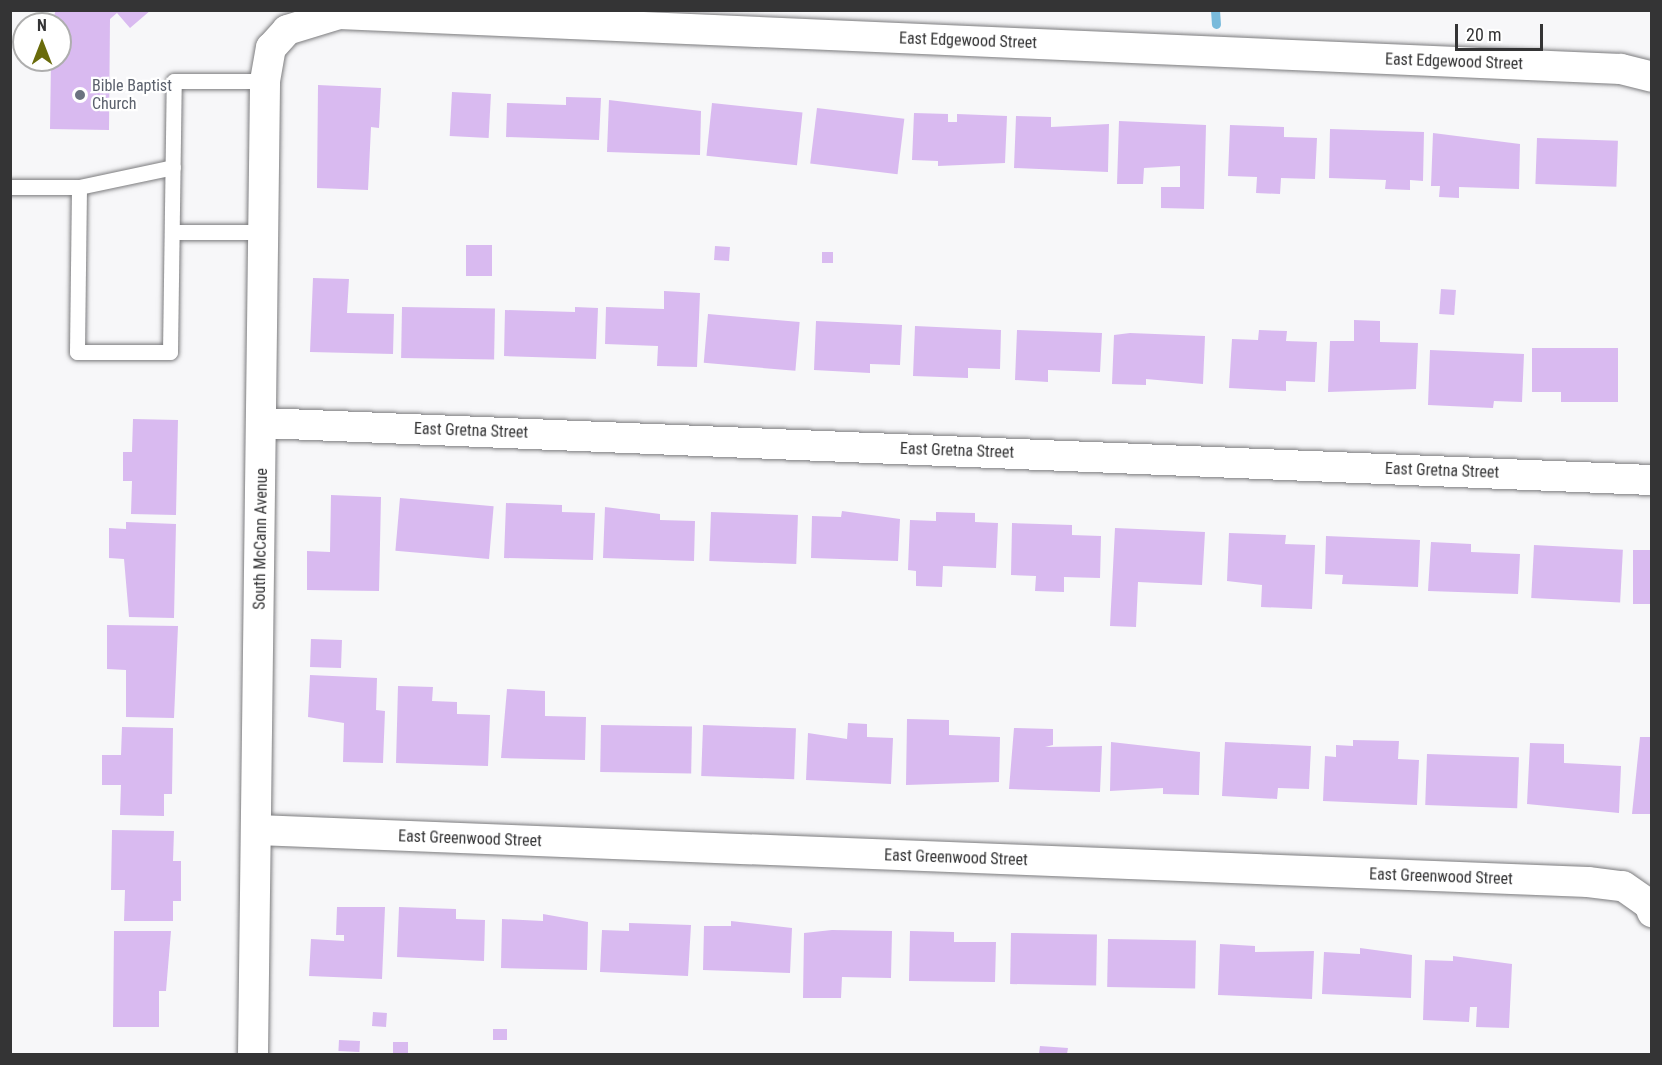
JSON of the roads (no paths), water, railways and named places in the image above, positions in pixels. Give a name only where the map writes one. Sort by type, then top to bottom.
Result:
[{"type":"street","name":"East Edgewood Street","points":[[287,30],[339,14],[1621,69],[1652,77]]},
{"type":"street","name":"South McCann Avenue","points":[[253,1054],[265,81],[271,48],[287,30]]},
{"type":"street","name":"East Gretna Street","points":[[262,423],[1652,480]]},
{"type":"street","name":"East Greenwood Street","points":[[257,830],[1588,882],[1623,886],[1650,908]]},
{"type":"lane","points":[[79,187],[77,352],[170,352],[174,81],[265,81]]},
{"type":"lane","points":[[10,187],[79,187],[173,167]]},
{"type":"lane","points":[[172,232],[264,232]]},
{"type":"waterway","points":[[1215,10],[1216,24]]},
{"type":"place","name":"Bible Baptist Church","points":[[80,95]]}]
